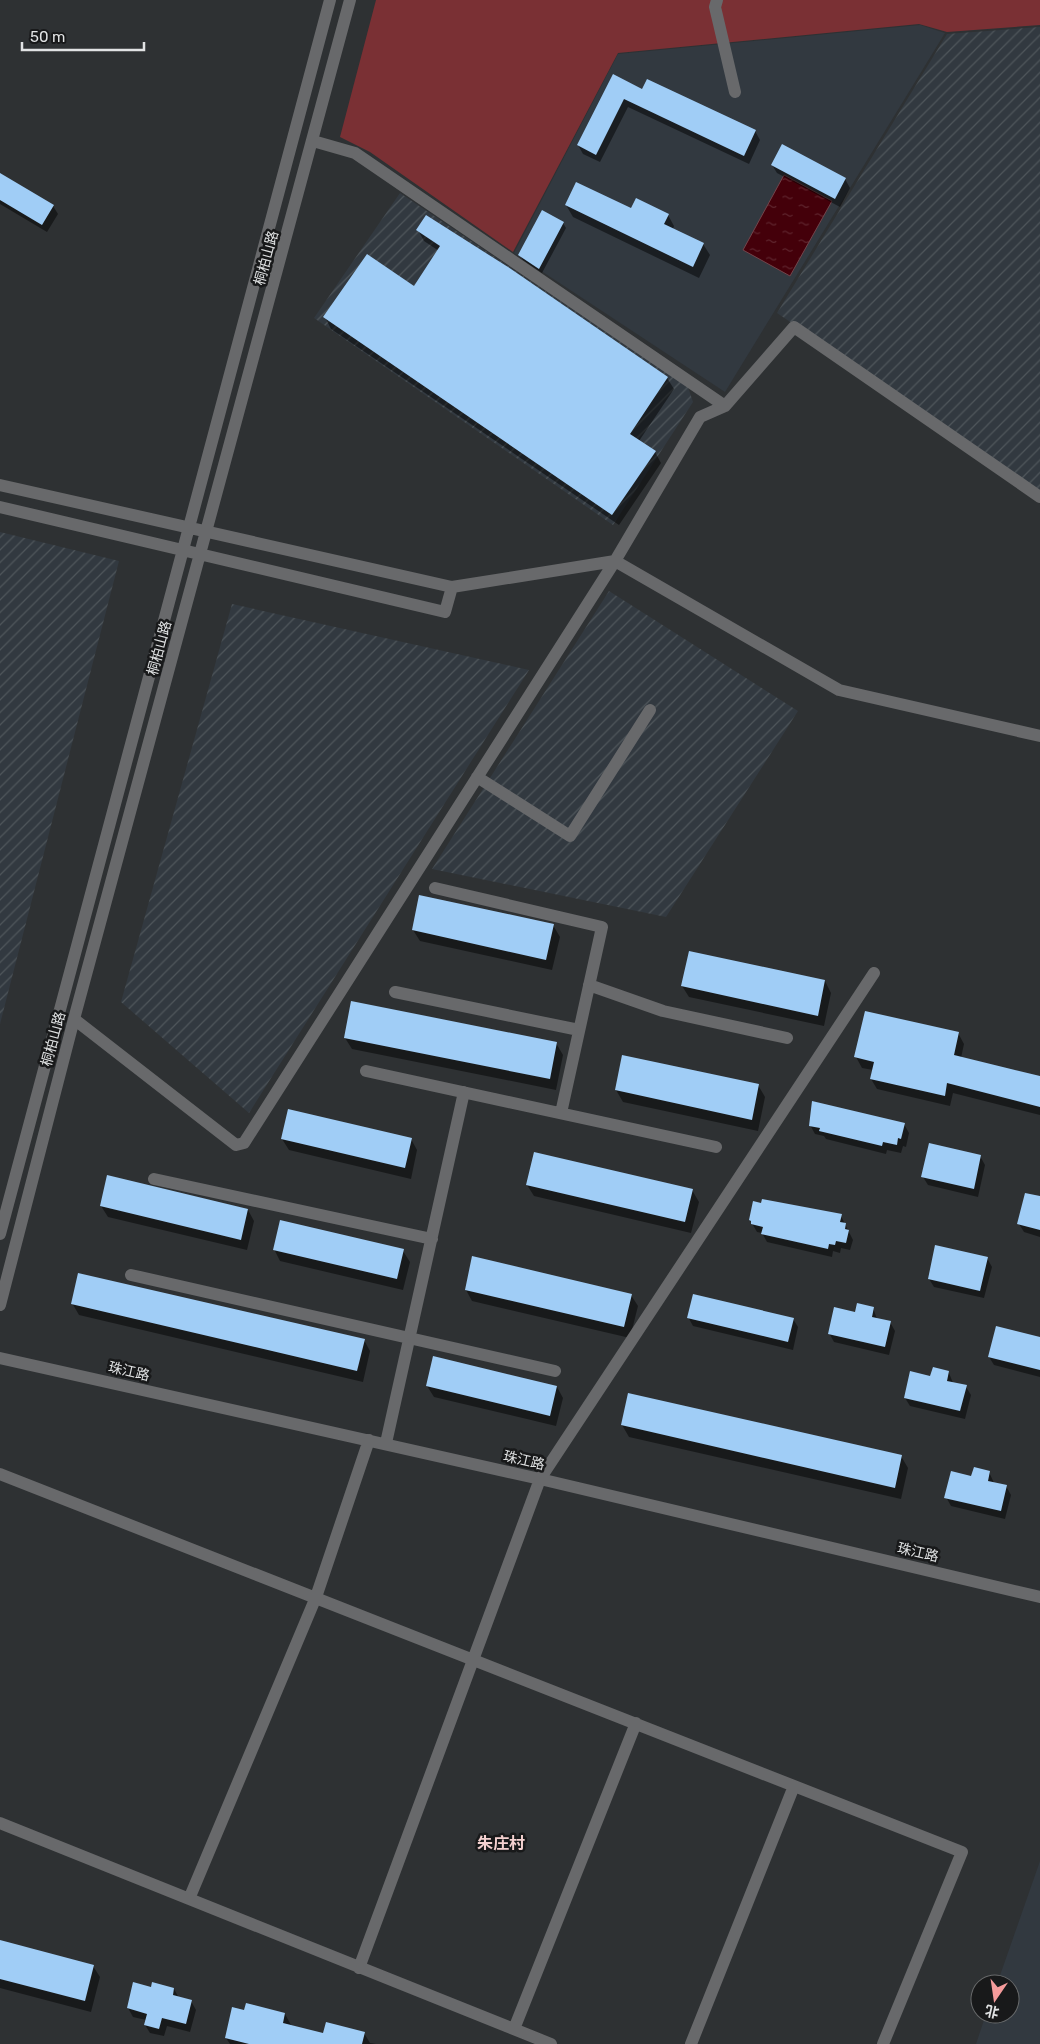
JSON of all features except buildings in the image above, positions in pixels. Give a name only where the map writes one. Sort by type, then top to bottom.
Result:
[{"type":"street","name":"桐柏山路","points":[[0,1234],[330,0]]},
{"type":"street","name":"桐柏山路","points":[[0,1305],[74,1019],[350,0]]},
{"type":"street","points":[[717,0],[715,7],[735,92]]},
{"type":"street","points":[[313,141],[355,153],[725,406]]},
{"type":"street","points":[[74,1019],[236,1145],[244,1143],[615,560],[700,417],[725,406],[794,327],[1040,497]]},
{"type":"street","points":[[0,485],[188,529],[452,587],[615,560],[838,690],[1040,736]]},
{"type":"street","points":[[0,507],[445,612],[452,587]]},
{"type":"street","points":[[477,777],[570,836],[650,710]]},
{"type":"street","points":[[435,888],[602,927],[561,1113]]},
{"type":"street","points":[[359,1968],[475,1660],[540,1479],[874,973]]},
{"type":"street","points":[[589,985],[663,1011],[787,1038]]},
{"type":"street","points":[[395,992],[579,1030]]},
{"type":"street","points":[[366,1071],[716,1147]]},
{"type":"street","points":[[386,1443],[464,1092]]},
{"type":"street","points":[[154,1179],[432,1239]]},
{"type":"street","points":[[131,1276],[555,1371]]},
{"type":"street","name":"珠江路","points":[[0,1358],[386,1443],[1040,1596]]},
{"type":"street","points":[[189,1899],[316,1597],[369,1440]]},
{"type":"street","points":[[0,1474],[962,1852],[882,2044]]},
{"type":"street","points":[[514,2029],[636,1723]]},
{"type":"street","points":[[691,2044],[794,1786]]},
{"type":"street","points":[[0,1823],[551,2044]]},
{"type":"shaded area","points":[[376,0],[1040,0],[1040,25],[947,32],[919,24],[618,53],[513,252],[370,152],[340,137]]},
{"type":"shaded area","points":[[920,25],[945,33],[725,392],[514,253],[618,54]]},
{"type":"shaded area","points":[[1040,27],[1040,491],[777,313],[947,34]]},
{"type":"shaded area","points":[[400,193],[688,387],[693,402],[613,525],[314,318]]},
{"type":"shaded area","points":[[0,532],[119,561],[0,1024]]},
{"type":"shaded area","points":[[609,591],[798,711],[666,917],[432,869]]},
{"type":"shaded area","points":[[232,604],[529,670],[249,1113],[121,1002]]},
{"type":"shaded area","points":[[1040,1861],[1040,2044],[976,2044],[983,2024],[1020,2024],[1020,1974],[1000,1974]]},
{"type":"water","points":[[784,175],[832,201],[790,276],[743,250]]},
{"type":"district","name":"朱庄村","points":[[501,1843]]}]
